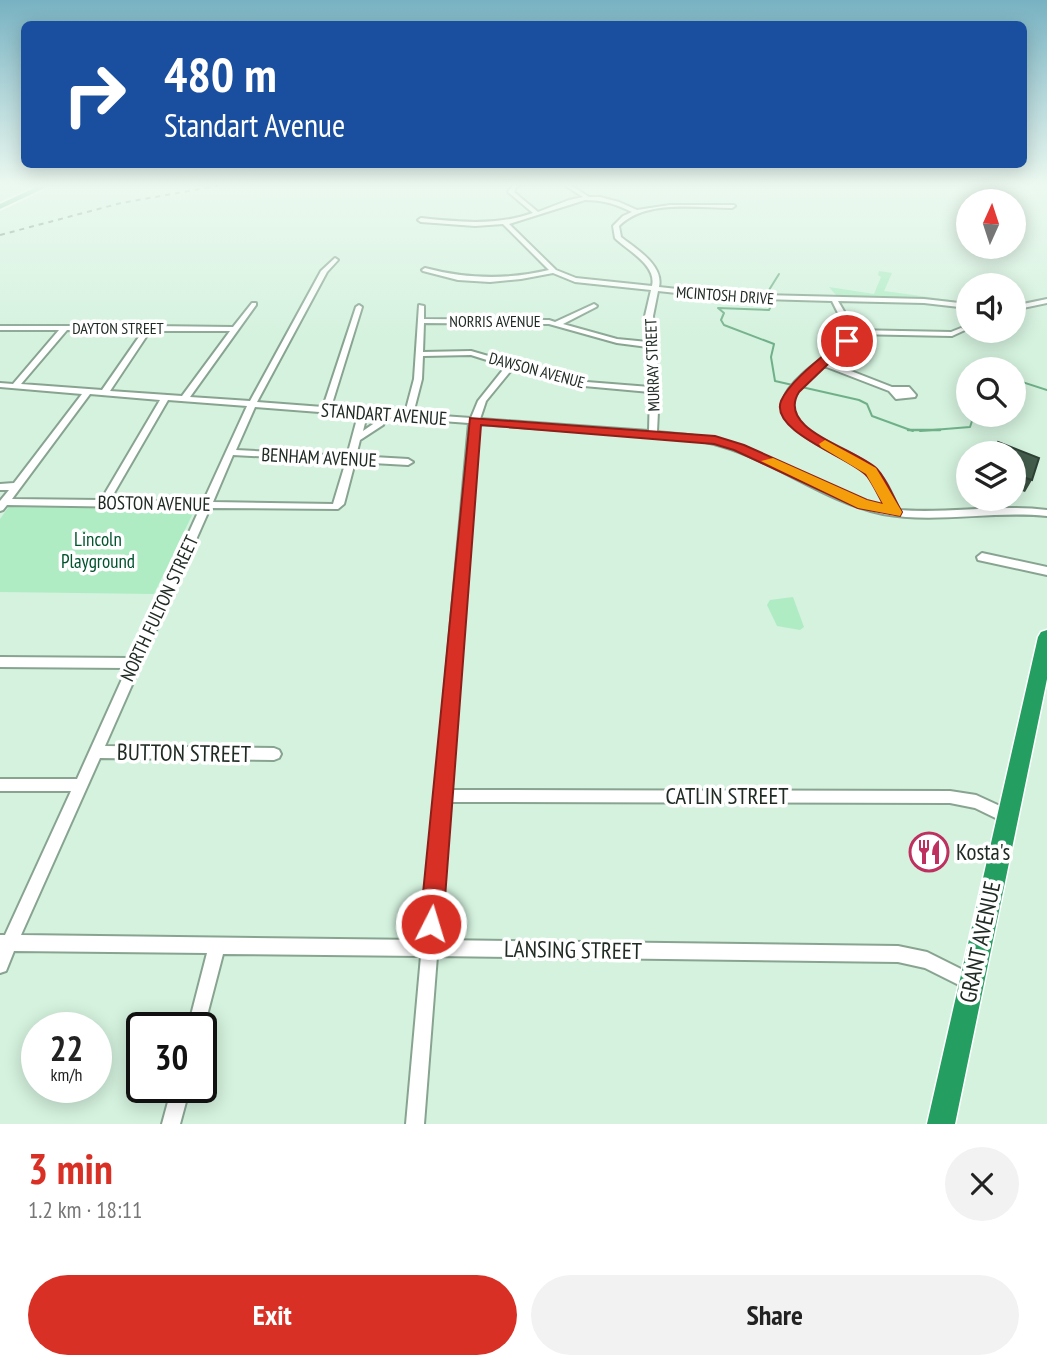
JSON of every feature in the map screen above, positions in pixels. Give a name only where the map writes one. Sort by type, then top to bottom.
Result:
[{"type":"highway","name":"GRANT AVENUE","points":[[941,1124],[1047,637]]},
{"type":"street","name":"MCINTOSH DRIVE","points":[[519,236],[554,271],[575,280],[655,290],[835,301],[925,301],[956,305]]},
{"type":"street","name":"MURRAY STREET","points":[[619,236],[651,266],[657,279],[649,316],[655,390],[653,434]]},
{"type":"street","name":"NORTH FULTON STREET","points":[[0,965],[5,943],[80,785],[252,404],[324,271],[335,260]]},
{"type":"street","points":[[425,270],[485,281],[519,279],[554,271]]},
{"type":"street","points":[[835,301],[850,332],[845,344],[793,392],[786,402],[788,415],[805,433],[869,469],[882,486],[895,512]]},
{"type":"street","points":[[1026,306],[1047,302]]},
{"type":"street","points":[[184,399],[254,304]]},
{"type":"street","points":[[408,416],[417,392],[421,306]]},
{"type":"street","points":[[558,323],[594,306]]},
{"type":"street","points":[[326,410],[359,307]]},
{"type":"street","name":"NORRIS AVENUE","points":[[420,321],[527,320],[558,323],[617,341],[651,345]]},
{"type":"street","points":[[104,393],[149,327]]},
{"type":"street","name":"DAYTON STREET","points":[[0,328],[236,329]]},
{"type":"street","points":[[15,386],[65,328]]},
{"type":"street","points":[[850,332],[956,332]]},
{"type":"street","name":"DAWSON AVENUE","points":[[419,354],[467,352],[573,383],[655,390]]},
{"type":"street","points":[[824,363],[893,390]]},
{"type":"street","points":[[415,1124],[474,421],[489,391],[512,364]]},
{"type":"street","name":"STANDART AVENUE","points":[[0,385],[701,438],[732,445],[855,501],[895,512],[1047,513]]},
{"type":"street","points":[[2,505],[87,392]]},
{"type":"street","points":[[104,503],[165,398]]},
{"type":"street","points":[[351,459],[363,413]]},
{"type":"street","points":[[356,439],[380,423],[384,415]]},
{"type":"street","name":"BENHAM AVENUE","points":[[230,452],[408,462]]},
{"type":"street","name":"BOSTON AVENUE","points":[[2,505],[207,503],[338,506],[351,459]]},
{"type":"street","points":[[0,486],[16,486]]},
{"type":"street","points":[[982,557],[1047,571]]},
{"type":"street","points":[[0,662],[134,663]]},
{"type":"street","name":"BUTTON STREET","points":[[94,752],[274,754]]},
{"type":"street","points":[[0,785],[80,785]]},
{"type":"street","name":"CATLIN STREET","points":[[442,796],[950,797],[976,802],[1008,817]]},
{"type":"street","name":"LANSING STREET","points":[[5,943],[898,954],[927,960],[971,983]]},
{"type":"street","points":[[200,1012],[216,945]]},
{"type":"street","points":[[171,1124],[177,1103]]},
{"type":"green space","points":[[879,271],[892,273],[884,291],[950,300],[845,298],[836,295],[829,287],[874,294],[881,277],[878,275]]},
{"type":"green space","name":"Lincoln Playground","points":[[10,505],[196,507],[154,594],[0,592],[0,519]]},
{"type":"green space","points":[[793,597],[804,627],[800,630],[777,626],[767,605],[770,600]]},
{"type":"building","points":[[1026,453],[1039,458],[1032,480],[1026,478]]},
{"type":"waterway","points":[[779,274],[769,290],[772,304],[769,310],[718,308],[724,313],[721,320],[724,325],[774,344],[771,357],[775,381],[859,400],[867,404],[872,416],[910,430]]},
{"type":"waterway","points":[[1026,383],[1047,390]]},
{"type":"waterway","points":[[932,430],[970,427]]},
{"type":"waterway","points":[[910,430],[932,430]]},
{"type":"waterway","points":[[920,431],[932,430]]},
{"type":"waterway","points":[[932,430],[940,430]]},
{"type":"slow traffic","points":[[768,461],[848,498],[895,512],[871,471],[825,444]]},
{"type":"place","name":"Kosta's","points":[[929,852]]},
{"type":"route","points":[[431,924],[474,421],[715,440],[739,447],[848,498],[895,512],[871,471],[805,433],[787,412],[786,402],[794,390],[847,341]]}]
